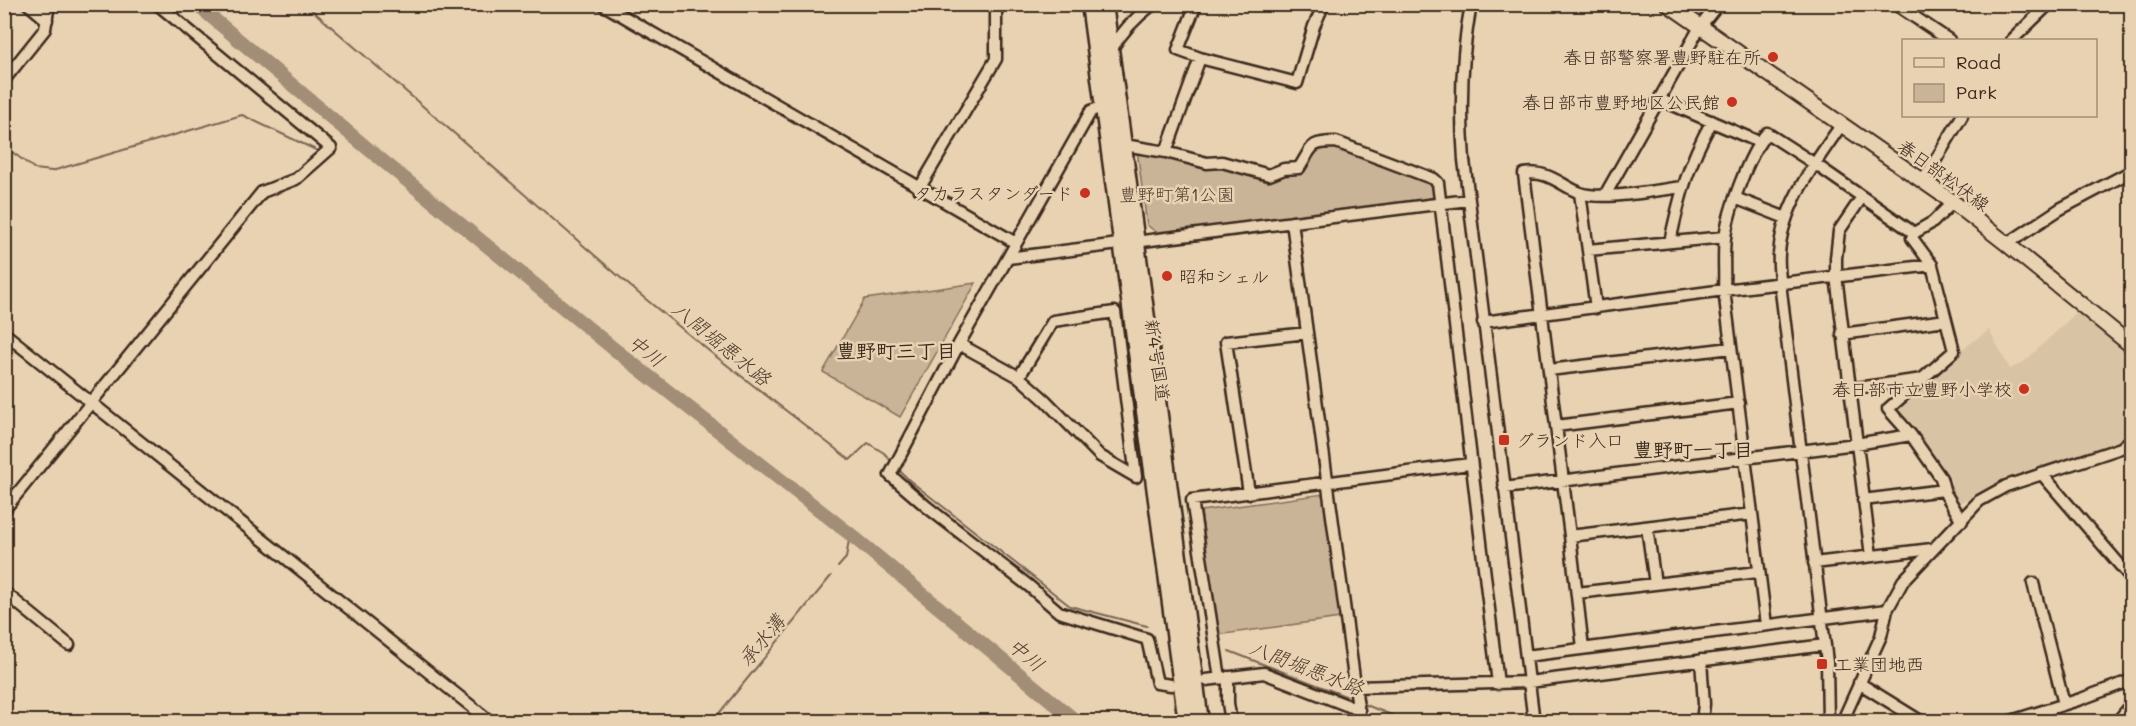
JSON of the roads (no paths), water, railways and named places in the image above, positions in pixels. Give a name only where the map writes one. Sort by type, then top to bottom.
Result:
[{"type":"highway","name":"新4号国道","points":[[1090,4],[1104,106],[1129,243],[1200,722]]},
{"type":"highway","name":"新4号国道","points":[[1104,4],[1124,145],[1129,243],[1187,722]]},
{"type":"main road","name":"春日部松伏線","points":[[1668,4],[1953,202],[2132,346]]},
{"type":"street","points":[[28,4],[47,20]]},
{"type":"street","points":[[4,80],[45,29],[49,4]]},
{"type":"street","points":[[4,510],[262,192],[296,179],[331,148],[157,4]]},
{"type":"street","points":[[602,4],[1016,243]]},
{"type":"street","points":[[919,189],[996,59],[996,4]]},
{"type":"street","points":[[1110,50],[1137,16],[1153,4]]},
{"type":"street","points":[[1196,4],[1178,50],[1200,58],[1297,83],[1314,26],[1324,4]]},
{"type":"street","points":[[1471,4],[1464,48],[1461,129],[1534,722]]},
{"type":"street","points":[[1605,195],[1701,27],[1718,4]]},
{"type":"street","points":[[1894,4],[1947,39]]},
{"type":"street","points":[[2013,39],[2049,4]]},
{"type":"street","points":[[1166,152],[1200,58]]},
{"type":"street","points":[[1659,99],[1759,142]]},
{"type":"street","points":[[1104,106],[1091,111],[959,344],[890,476],[919,501],[1013,572],[1059,612],[1147,639],[1157,683],[1172,685]]},
{"type":"street","points":[[1923,181],[1961,117]]},
{"type":"street","points":[[1670,242],[1682,187],[1696,149],[1712,121]]},
{"type":"street","points":[[1842,124],[1815,164],[1786,218],[1779,254],[1780,283],[1829,681],[1828,717],[1843,721],[1881,636],[1887,610],[1902,581],[1979,501],[2007,486],[2121,448],[2132,439]]},
{"type":"street","points":[[1766,625],[1724,290],[1725,237],[1735,198],[1759,142],[1767,134],[1815,164],[1914,233]]},
{"type":"street","points":[[1124,145],[1166,152],[1208,163],[1222,162],[1269,175],[1284,169],[1299,168],[1312,146],[1320,142],[1336,142],[1438,183],[1498,684]]},
{"type":"street","points":[[2007,244],[2060,209],[2132,171]]},
{"type":"street","points":[[1582,648],[1524,174],[1535,172],[1562,182],[1580,193],[1605,195],[1682,187]]},
{"type":"street","points":[[1580,193],[1596,308]]},
{"type":"street","points":[[1862,197],[1839,231],[1836,276],[1871,556]]},
{"type":"street","points":[[1735,198],[1786,218]]},
{"type":"street","points":[[1008,258],[1468,200]]},
{"type":"street","points":[[1953,202],[1933,222],[1914,233],[1912,238],[1932,265],[1954,351],[1888,409],[1911,435],[1941,477],[1944,490],[1962,521]]},
{"type":"street","points":[[1292,222],[1358,704]]},
{"type":"street","points":[[1588,250],[1725,237]]},
{"type":"street","points":[[1484,322],[1932,265]]},
{"type":"street","points":[[959,344],[1019,377],[1100,456],[1136,477],[1115,312],[1053,321],[1019,377]]},
{"type":"street","points":[[1842,334],[1946,320]]},
{"type":"street","points":[[4,333],[491,722]]},
{"type":"street","points":[[1249,493],[1226,342],[1307,333]]},
{"type":"street","points":[[1549,370],[1731,348]]},
{"type":"street","points":[[1849,389],[1923,379]]},
{"type":"street","points":[[1556,426],[1739,403]]},
{"type":"street","points":[[1504,488],[1856,444],[1911,435]]},
{"type":"street","points":[[1231,722],[1192,500],[1470,464]]},
{"type":"street","points":[[2042,473],[2132,579]]},
{"type":"street","points":[[1863,500],[1944,490]]},
{"type":"street","points":[[1570,536],[1752,514]]},
{"type":"street","points":[[1647,527],[1655,584]]},
{"type":"street","points":[[1814,563],[1932,549]]},
{"type":"street","points":[[1577,593],[1758,572]]},
{"type":"street","points":[[2033,583],[2064,704]]},
{"type":"street","points":[[4,592],[69,645]]},
{"type":"street","points":[[1526,656],[1887,610]]},
{"type":"street","points":[[1206,680],[1264,673],[1358,704],[1498,684],[1825,645]]},
{"type":"street","points":[[1701,660],[1704,704],[1702,722]]},
{"type":"street","points":[[2008,722],[2037,717],[2064,704],[2132,680]]},
{"type":"street","points":[[1859,683],[1922,722]]},
{"type":"street","points":[[2117,722],[2132,704]]},
{"type":"waterway","name":"中川","points":[[196,4],[367,148],[614,349],[850,534],[1077,722]]},
{"type":"waterway","name":"八間堀悪水路","points":[[305,4],[637,292],[714,355],[850,460],[868,443],[884,453],[892,462]]},
{"type":"waterway","points":[[4,146],[35,169],[52,171],[242,115],[318,151]]},
{"type":"waterway","points":[[4,341],[85,405]]},
{"type":"waterway","points":[[89,409],[198,494]]},
{"type":"waterway","name":"八間堀悪水路","points":[[897,468],[909,480],[1070,606],[1147,626]]},
{"type":"waterway","name":"承水溝","points":[[838,567],[846,558],[850,534]]},
{"type":"waterway","name":"承水溝","points":[[712,722],[831,576]]},
{"type":"waterway","name":"八間堀悪水路","points":[[1229,651],[1353,699]]},
{"type":"waterway","name":"八間堀悪水路","points":[[1361,703],[1409,722]]},
{"type":"place","name":"春日部警察署豊野駐在所","points":[[1773,57]]},
{"type":"place","name":"春日部市豊野地区公民館","points":[[1732,102]]},
{"type":"place","name":"タカラスタンダード","points":[[1085,193]]},
{"type":"place","name":"昭和シェル","points":[[1167,276]]},
{"type":"place","name":"春日部市立豊野小学校","points":[[2024,389]]},
{"type":"place","name":"グランド入口","points":[[1504,440]]},
{"type":"place","name":"工業団地西","points":[[1822,664]]},
{"type":"district","name":"豊野町三丁目","points":[[896,350]]},
{"type":"district","name":"豊野町一丁目","points":[[1693,449]]},
{"type":"park label","name":"豊野町第1公園","points":[[1177,194]]}]
